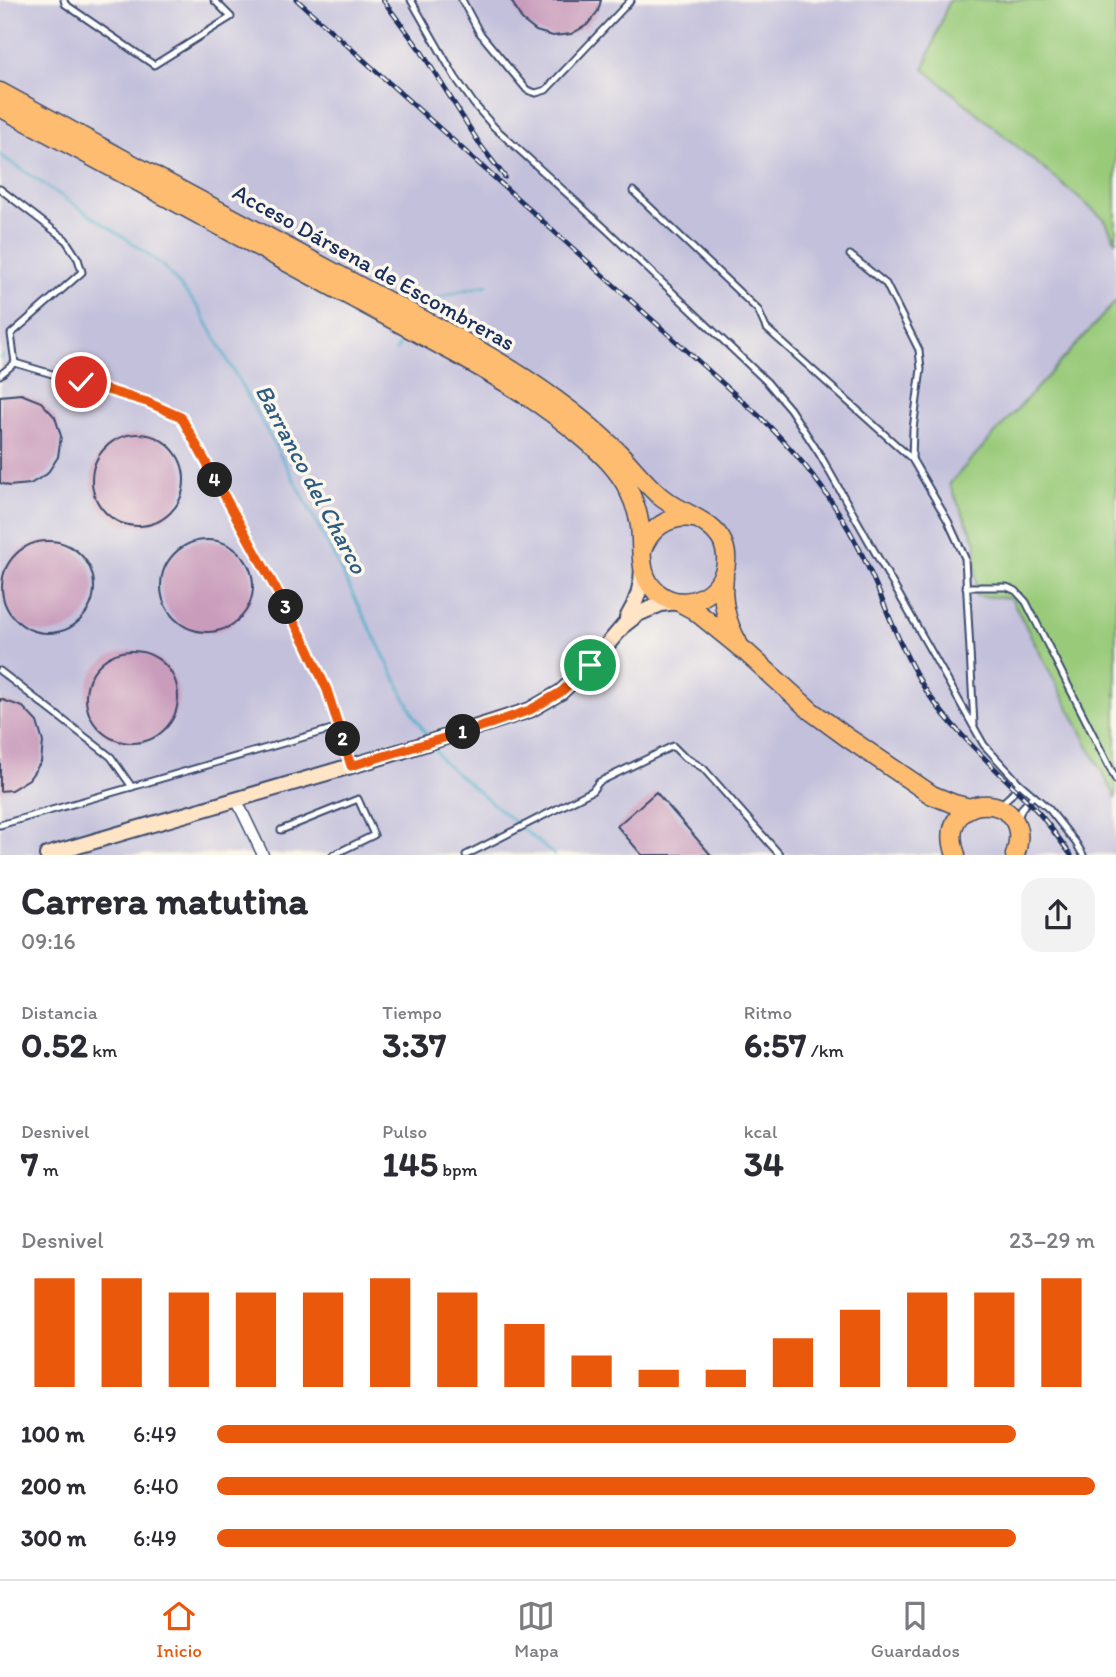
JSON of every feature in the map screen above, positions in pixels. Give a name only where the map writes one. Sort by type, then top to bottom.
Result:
[{"type":"highway","name":"Acceso Dársena de Escombreras","points":[[2,97],[516,373],[586,423],[663,499],[711,527],[722,542],[726,565]]},
{"type":"highway","name":"Acceso Dársena de Escombreras","points":[[2,97],[455,353],[546,408],[609,461],[623,480],[637,513],[644,574],[654,590],[665,598],[694,610],[811,710],[932,795]]},
{"type":"highway","points":[[641,559],[647,538],[660,525],[679,517],[699,520]]},
{"type":"highway","points":[[678,602],[698,600],[711,593],[719,583],[726,565]]},
{"type":"highway","points":[[726,565],[723,590],[725,609],[732,631],[747,653]]},
{"type":"highway","points":[[932,795],[970,808]]},
{"type":"highway","points":[[932,795],[947,815],[952,830]]},
{"type":"highway","points":[[956,855],[951,843],[952,830],[957,819],[964,811],[981,804],[998,806],[1006,811],[1020,843]]},
{"type":"main road","points":[[47,855],[402,751],[530,710],[561,692],[590,665],[628,617],[638,598],[642,576],[641,559]]},
{"type":"main road","points":[[614,636],[645,609],[678,602]]},
{"type":"street","points":[[236,799],[263,855]]},
{"type":"lane","points":[[64,0],[65,4],[154,65],[232,17],[214,0]]},
{"type":"lane","points":[[411,0],[455,77],[494,127],[767,382],[790,409],[820,455],[984,745],[1019,783],[1049,810],[1083,855]]},
{"type":"lane","points":[[462,0],[471,20],[487,42],[527,90],[536,93],[547,90],[631,0]]},
{"type":"lane","points":[[0,189],[65,239],[78,259],[82,272],[11,334],[15,363]]},
{"type":"lane","points":[[633,191],[758,310],[766,328],[912,459],[948,521],[965,558],[974,728]]},
{"type":"lane","points":[[850,255],[886,284],[919,350],[921,369],[912,459]]},
{"type":"lane","points":[[0,375],[15,363]]},
{"type":"lane","points":[[15,363],[147,402],[181,417],[305,642],[327,690],[351,766]]},
{"type":"lane","points":[[966,587],[1007,587],[1016,591],[1026,602],[1116,780]]},
{"type":"lane","points":[[0,671],[111,757],[132,787]]},
{"type":"lane","points":[[0,825],[339,727]]},
{"type":"lane","points":[[467,855],[592,791],[599,782],[673,746],[683,757],[703,768],[780,855]]},
{"type":"lane","points":[[998,806],[1019,783]]},
{"type":"lane","points":[[1020,843],[1022,808],[1033,796]]},
{"type":"lane","points":[[281,830],[358,799],[374,835],[333,855]]},
{"type":"shaded area","points":[[0,0],[949,0],[924,69],[1105,220],[1116,242],[1116,301],[949,484],[976,542],[976,595],[1011,597],[1116,798],[1116,854],[0,854]]},
{"type":"green space","points":[[949,0],[1116,0],[1116,242],[1105,220],[924,69]]},
{"type":"green space","points":[[1116,301],[1116,798],[1011,598],[976,596],[976,542],[949,484]]},
{"type":"building","points":[[511,0],[601,0],[598,11],[587,25],[571,34],[553,36],[536,31],[522,20]]},
{"type":"building","points":[[21,394],[41,402],[55,417],[61,436],[58,457],[47,474],[30,484],[9,486],[0,483],[0,396]]},
{"type":"building","points":[[138,434],[155,438],[170,448],[180,463],[184,480],[180,497],[170,512],[155,522],[138,526],[121,522],[106,512],[96,497],[92,480],[96,463],[106,448],[121,438]]},
{"type":"building","points":[[207,540],[224,544],[239,554],[249,569],[253,586],[249,603],[239,618],[224,628],[207,632],[190,628],[175,618],[165,603],[161,586],[165,569],[175,554],[190,544]]},
{"type":"building","points":[[48,541],[65,545],[80,555],[90,570],[94,587],[90,604],[80,619],[65,629],[48,633],[31,629],[16,619],[6,604],[2,587],[6,570],[16,555],[31,545]]},
{"type":"building","points":[[132,651],[149,655],[164,665],[174,680],[178,697],[174,714],[164,729],[149,739],[132,743],[115,739],[100,729],[90,714],[86,697],[90,680],[100,665],[115,655]]},
{"type":"building","points":[[0,699],[23,707],[37,722],[43,742],[41,762],[29,779],[11,790],[0,791]]},
{"type":"building","points":[[656,792],[711,855],[642,855],[617,826]]},
{"type":"waterway","name":"Barranco del Charco","points":[[0,155],[163,266],[198,307],[303,496],[415,717],[428,737]]},
{"type":"waterway","points":[[420,311],[442,296],[487,285]]},
{"type":"waterway","points":[[396,351],[407,333]]},
{"type":"waterway","points":[[0,358],[3,355]]},
{"type":"waterway","name":"Barranco del Charco","points":[[433,746],[442,761],[554,855]]},
{"type":"railway","points":[[297,0],[758,415],[790,449],[820,485],[857,544],[903,648],[929,695],[968,741],[1038,812],[1071,855]]},
{"type":"railway","points":[[383,0],[421,51],[481,146],[505,177]]},
{"type":"route","points":[[81,382],[147,402],[181,417],[305,642],[327,690],[351,766],[530,710],[561,692],[590,665]]}]
